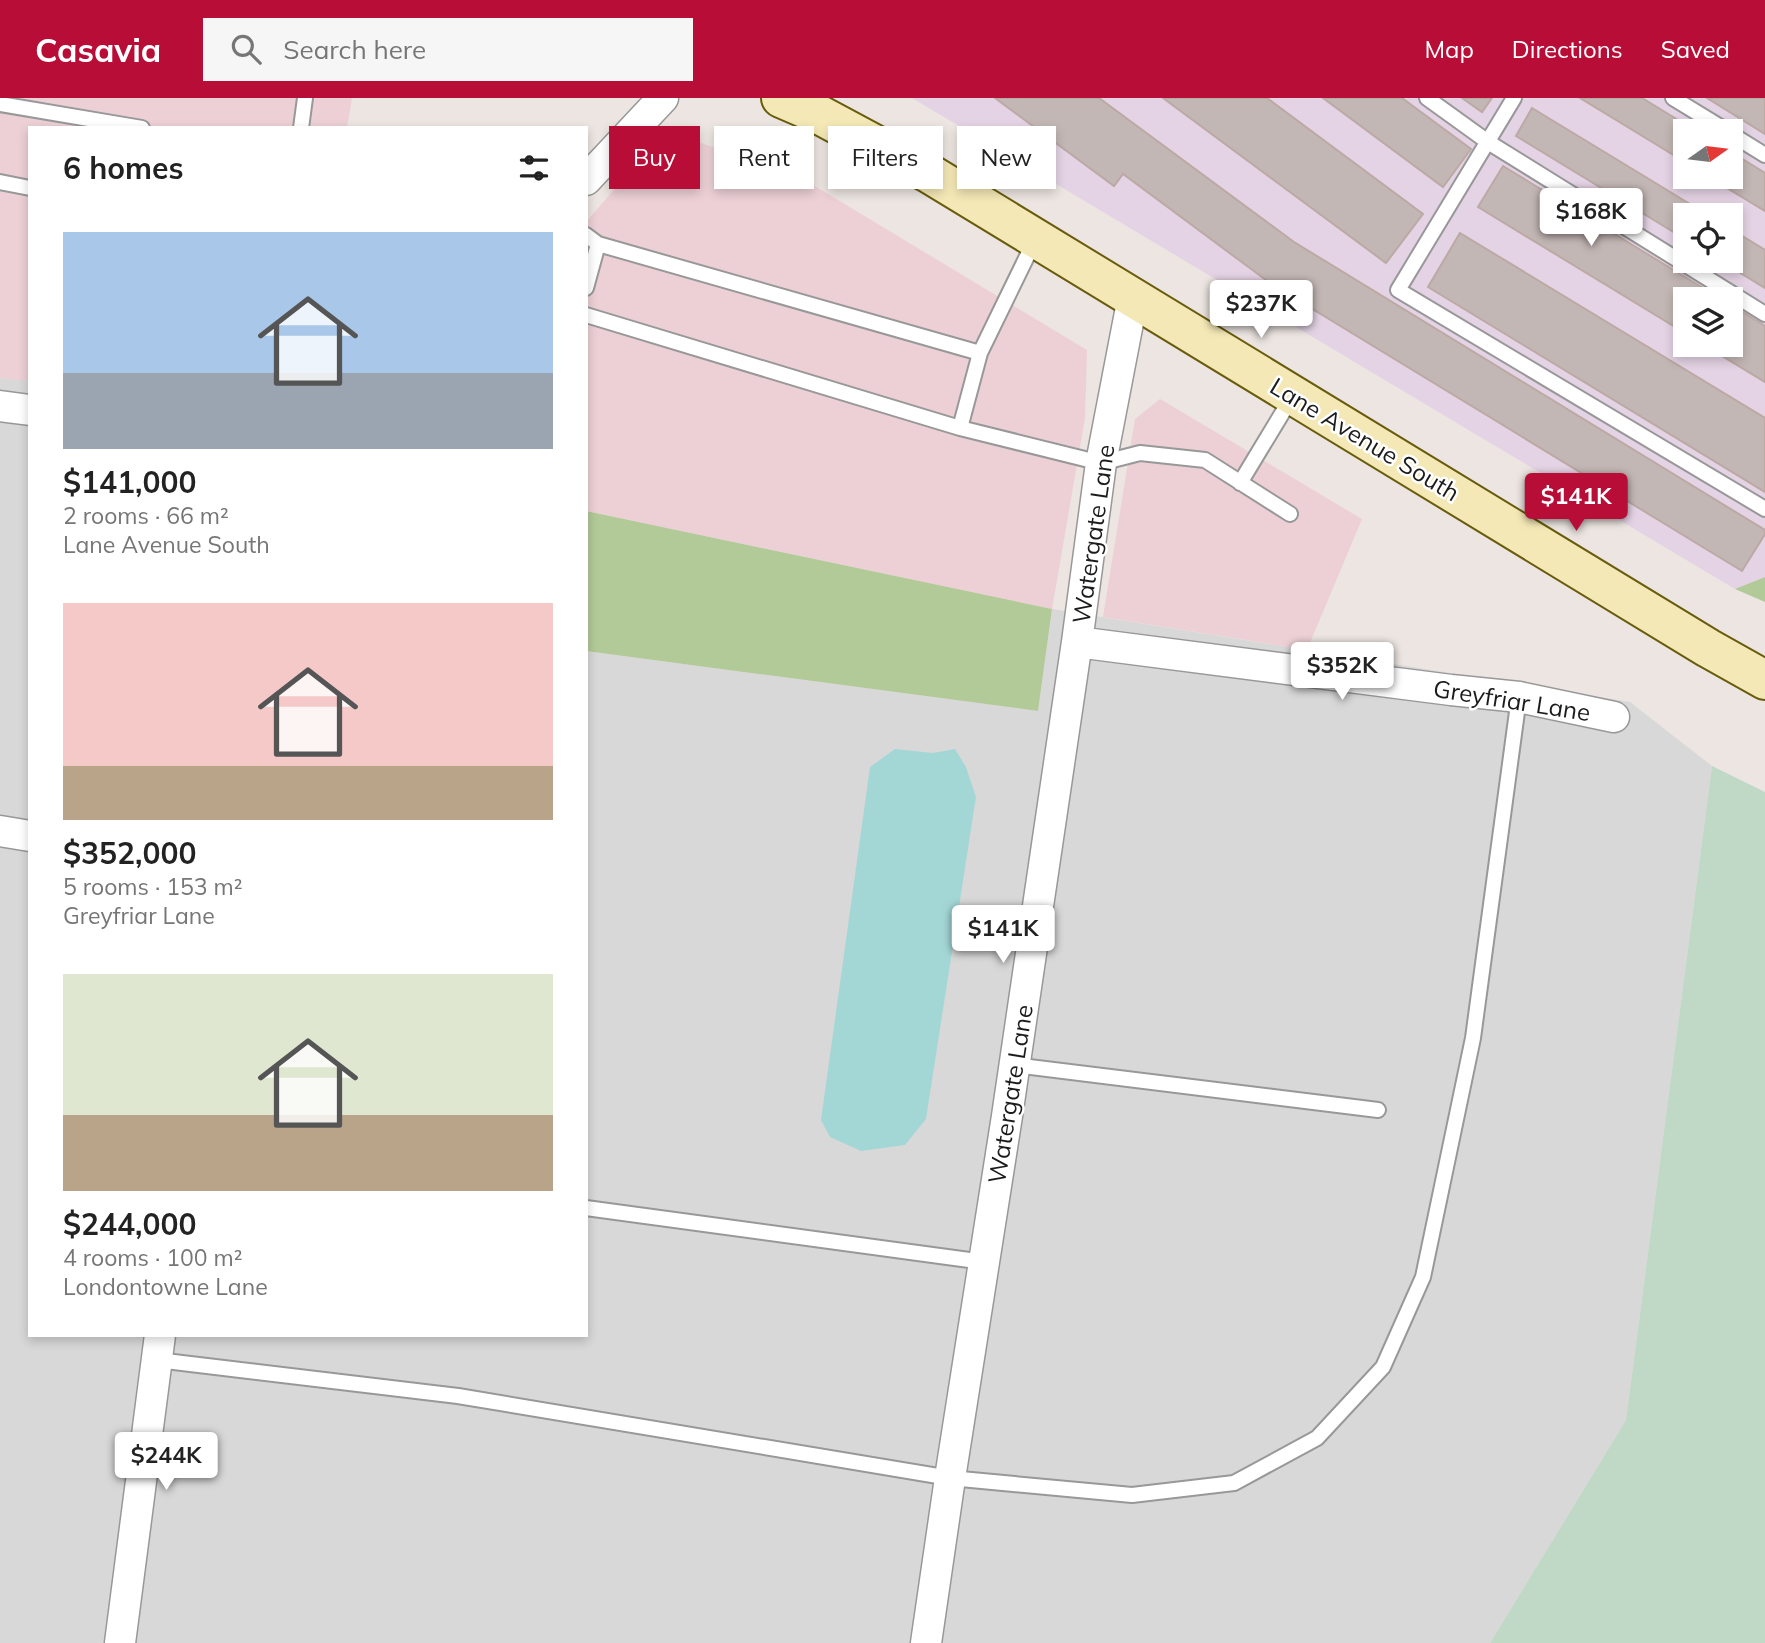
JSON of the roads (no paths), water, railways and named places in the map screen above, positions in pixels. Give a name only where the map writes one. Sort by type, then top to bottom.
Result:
[{"type":"main road","name":"Lane Avenue South","points":[[781,98],[818,114],[930,174],[1707,648],[1765,680]]},
{"type":"street","points":[[588,178],[663,98]]},
{"type":"street","name":"Watergate Lane","points":[[926,1643],[1077,642],[1101,463],[1133,297]]},
{"type":"street","points":[[0,406],[28,410]]},
{"type":"street","name":"Greyfriar Lane","points":[[1077,642],[1519,697],[1614,717]]},
{"type":"street","points":[[0,831],[28,836]]},
{"type":"street","points":[[120,1643],[159,1348]]},
{"type":"lane","points":[[301,126],[305,98]]},
{"type":"lane","points":[[1427,98],[1488,142],[1765,314]]},
{"type":"lane","points":[[1514,98],[1398,290],[1765,509]]},
{"type":"lane","points":[[1673,98],[1708,119]]},
{"type":"lane","points":[[0,104],[130,126]]},
{"type":"lane","points":[[1743,141],[1765,155]]},
{"type":"lane","points":[[0,182],[28,188]]},
{"type":"lane","points":[[960,428],[980,353],[1035,239]]},
{"type":"lane","points":[[588,272],[592,240],[980,353]]},
{"type":"lane","points":[[588,316],[960,428],[1101,463],[1140,453],[1205,460],[1290,514]]},
{"type":"lane","points":[[1240,482],[1293,395]]},
{"type":"lane","points":[[159,1348],[950,1478],[1132,1495],[1234,1483],[1317,1438],[1382,1367],[1423,1278],[1473,1038],[1519,697]]},
{"type":"lane","points":[[1014,1065],[1378,1110]]},
{"type":"lane","points":[[588,1208],[984,1262]]},
{"type":"water","points":[[895,749],[933,753],[955,749],[966,767],[976,797],[926,1119],[905,1145],[861,1151],[830,1137],[821,1120],[870,767]]}]
